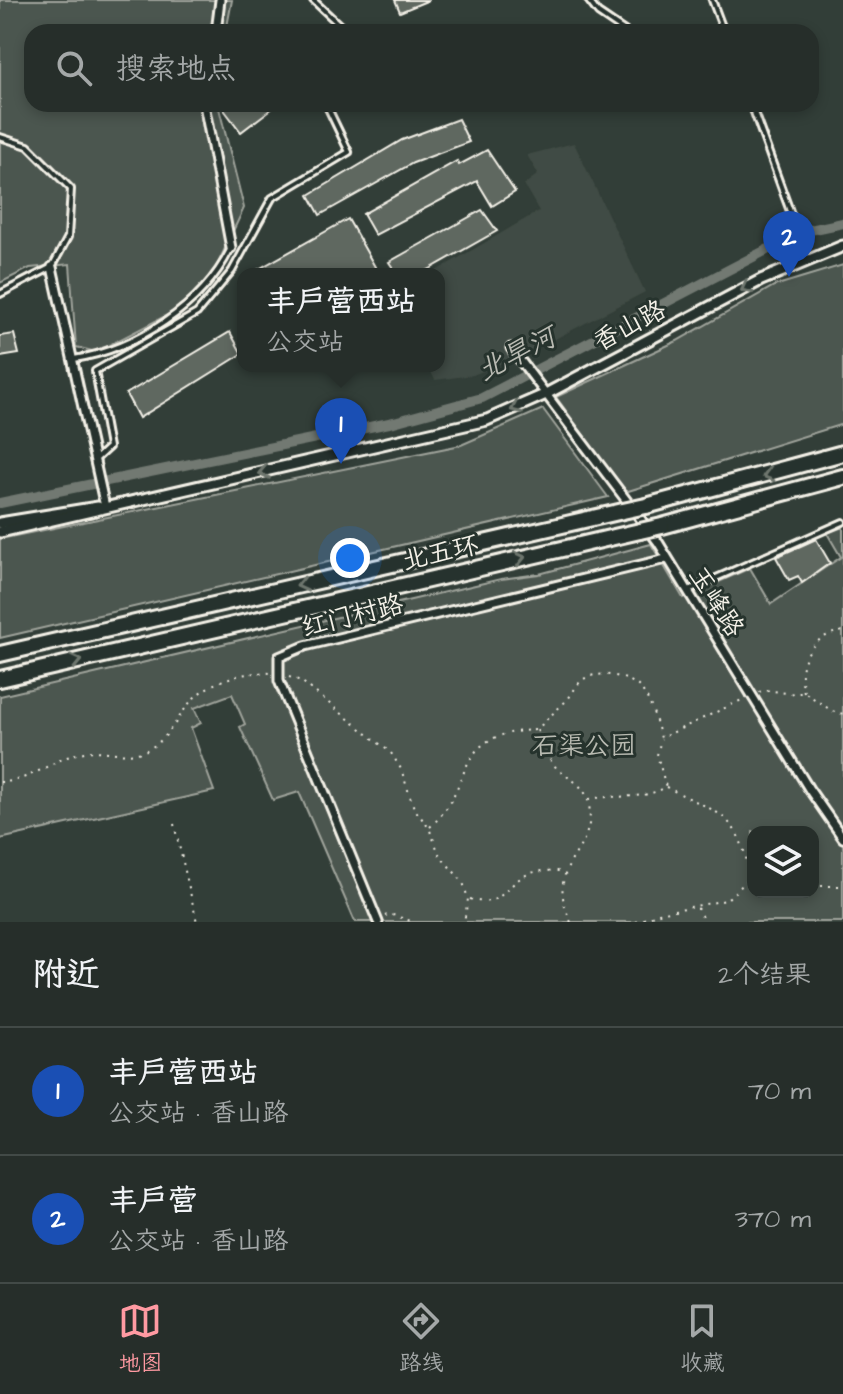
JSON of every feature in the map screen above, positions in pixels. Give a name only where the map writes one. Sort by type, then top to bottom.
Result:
[{"type":"highway","name":"北五环","points":[[0,654],[646,506],[843,453]]},
{"type":"highway","name":"北五环","points":[[0,679],[662,526],[843,477]]},
{"type":"street","points":[[217,24],[220,0]]},
{"type":"street","points":[[206,112],[231,248]]},
{"type":"street","name":"香山路","points":[[0,532],[437,434],[487,420],[544,395],[805,253],[843,246]]},
{"type":"street","points":[[52,267],[105,507]]},
{"type":"street","name":"玉峰路","points":[[511,348],[658,542],[843,838]]},
{"type":"street","name":"香山路","points":[[0,523],[87,506],[105,507]]},
{"type":"street","name":"红门村路","points":[[278,674],[279,657],[291,650],[666,559]]},
{"type":"street","points":[[278,674],[376,922]]},
{"type":"lane","points":[[313,0],[338,24]]},
{"type":"lane","points":[[588,0],[598,13],[614,24]]},
{"type":"lane","points":[[712,0],[721,24]]},
{"type":"lane","points":[[96,459],[109,447],[95,371],[197,313],[232,271],[272,198],[349,152],[330,112]]},
{"type":"lane","points":[[754,112],[805,253]]},
{"type":"lane","points":[[0,137],[28,146],[71,189],[68,237],[52,267],[0,294]]},
{"type":"lane","points":[[74,359],[106,354],[179,313],[222,266],[231,248]]},
{"type":"lane","points":[[689,590],[843,522]]},
{"type":"path","points":[[843,631],[829,633],[803,657],[800,677],[804,692],[832,711],[843,714]]},
{"type":"path","points":[[0,782],[27,779],[47,765],[82,752],[139,753],[167,736],[196,696],[234,676],[278,674],[301,681],[391,753],[401,769],[414,808],[429,828],[440,856],[463,882],[468,899],[464,922]]},
{"type":"path","points":[[429,828],[440,818],[471,756],[484,742],[511,731],[537,730],[583,679],[599,674],[622,678],[638,686],[650,704],[661,738],[657,755],[666,787]]},
{"type":"path","points":[[661,738],[765,690],[789,696],[804,692]]},
{"type":"path","points":[[537,730],[556,768],[580,784],[588,799],[588,831],[563,871],[564,898],[571,922]]},
{"type":"path","points":[[588,799],[611,795],[650,797],[666,787]]},
{"type":"path","points":[[666,787],[714,808],[733,825],[747,857]]},
{"type":"path","points":[[174,824],[197,922]]},
{"type":"path","points":[[468,899],[482,903],[500,898],[529,873],[563,871]]},
{"type":"path","points":[[636,922],[659,913],[726,900],[747,883]]},
{"type":"path","points":[[819,886],[843,886]]},
{"type":"path","points":[[696,907],[705,922]]},
{"type":"path","points":[[376,922],[390,914],[414,922]]},
{"type":"shaded area","points":[[574,143],[645,292],[532,351],[473,375],[435,380],[431,372],[445,372],[445,268],[441,268],[539,211],[524,185],[538,174],[527,155]]},
{"type":"green space","points":[[0,0],[232,0],[228,24],[24,24],[24,112],[220,112],[244,208],[202,297],[96,352],[76,347],[70,264],[30,268],[0,283]]},
{"type":"green space","points":[[843,265],[843,424],[625,492],[556,397],[677,341],[774,286]]},
{"type":"green space","points":[[543,409],[608,497],[0,638],[0,539],[461,445]]},
{"type":"green space","name":"石渠公园","points":[[843,527],[843,922],[355,922],[299,792],[273,800],[240,727],[245,724],[232,694],[194,708],[201,723],[191,728],[214,791],[0,839],[0,696],[501,579],[539,574],[651,544],[683,598],[750,568],[771,604],[841,557],[827,533]]},
{"type":"building","points":[[395,0],[429,0],[400,12]]},
{"type":"building","points":[[226,112],[267,112],[241,132]]},
{"type":"building","points":[[458,119],[469,142],[413,163],[320,215],[309,195],[402,140]]},
{"type":"building","points":[[487,150],[515,192],[492,206],[477,181],[375,235],[363,214],[457,161],[459,165]]},
{"type":"building","points":[[482,210],[497,231],[432,268],[393,268],[389,262]]},
{"type":"building","points":[[348,219],[376,268],[261,268]]},
{"type":"building","points":[[230,332],[237,345],[237,357],[139,418],[126,394]]},
{"type":"building","points":[[14,334],[19,354],[0,357],[0,336]]},
{"type":"building","points":[[816,539],[830,563],[802,583],[798,576],[789,580],[776,557]]},
{"type":"waterway","name":"北旱河","points":[[0,503],[394,422],[482,398],[784,241],[810,230],[843,223]]},
{"type":"place","name":"丰户营","points":[[789,277]]},
{"type":"place","name":"丰户营西站","points":[[341,464]]}]
